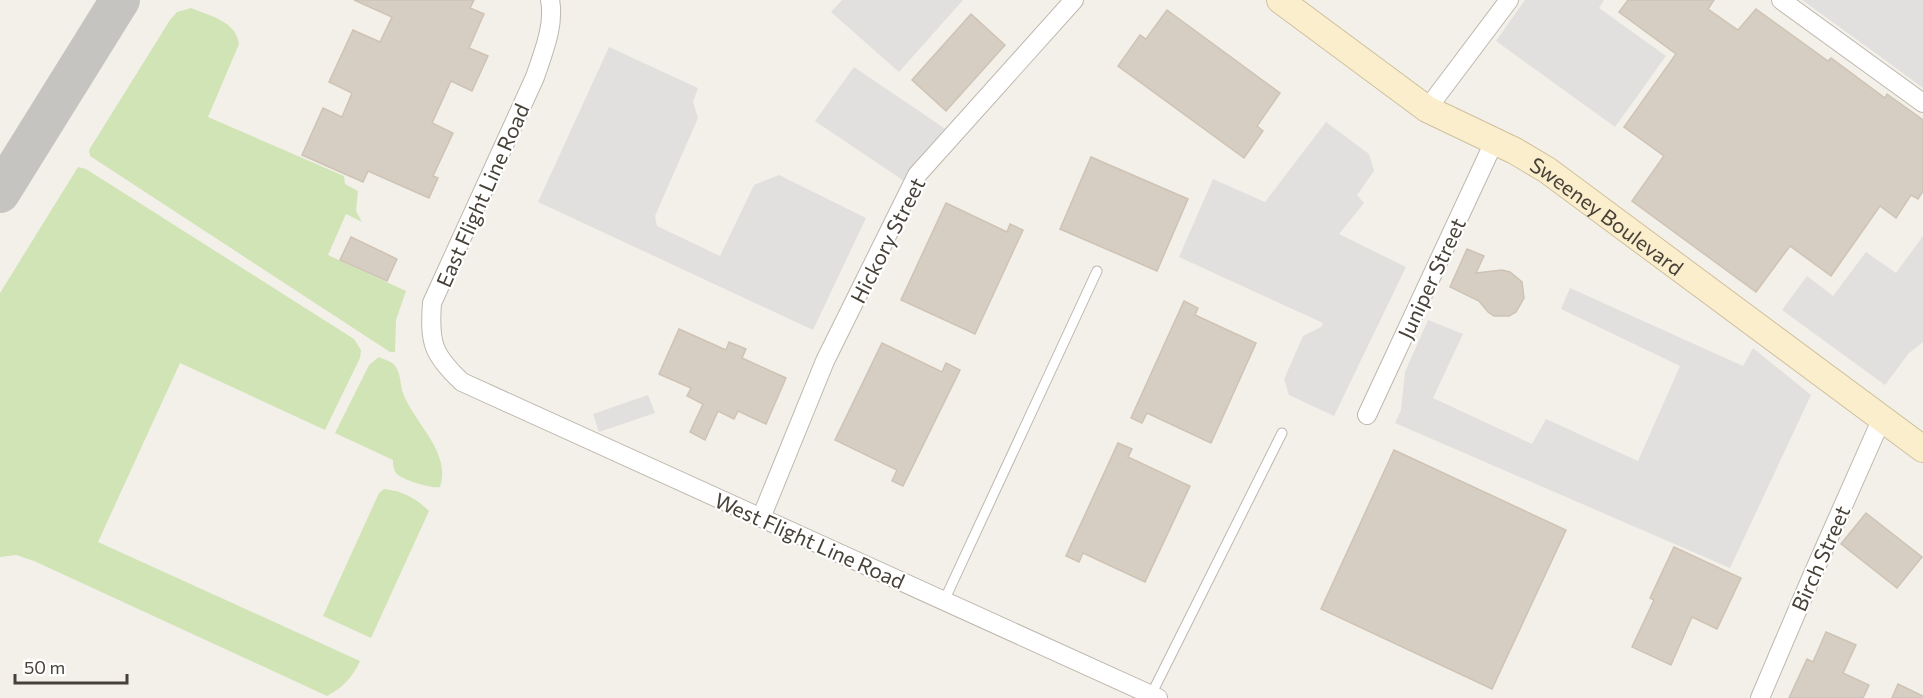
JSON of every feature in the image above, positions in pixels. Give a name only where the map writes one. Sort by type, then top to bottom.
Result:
[{"type":"main road","name":"Sweeney Boulevard","points":[[1280,0],[1427,109],[1515,151],[1547,171],[1923,449]]},
{"type":"street","name":"East Flight Line Road","points":[[462,382],[444,365],[435,348],[430,328],[432,303],[535,77],[546,45],[552,9],[550,0]]},
{"type":"street","name":"Hickory Street","points":[[761,518],[825,362],[918,175],[1074,0]]},
{"type":"street","points":[[1427,109],[1509,0]]},
{"type":"street","points":[[1781,0],[1923,103]]},
{"type":"street","name":"Juniper Street","points":[[1367,415],[1494,142]]},
{"type":"street","name":"West Flight Line Road","points":[[462,382],[1154,696]]},
{"type":"street","name":"Birch Street","points":[[1760,698],[1882,418]]},
{"type":"lane","points":[[944,601],[1097,271]]},
{"type":"lane","points":[[1154,696],[1282,433]]},
{"type":"green space","points":[[191,8],[228,25],[237,36],[239,44],[208,117],[344,176],[345,184],[358,191],[356,211],[362,222],[346,214],[328,255],[406,291],[396,320],[395,352],[390,352],[90,156],[89,150],[170,20],[177,12]]},
{"type":"green space","points":[[78,167],[86,169],[354,339],[361,350],[360,358],[325,430],[180,363],[98,542],[360,661],[346,682],[327,696],[34,561],[16,555],[0,557],[0,293]]},
{"type":"green space","points":[[379,357],[392,363],[397,369],[408,404],[436,450],[441,462],[440,487],[424,485],[400,476],[395,471],[393,460],[335,433],[369,365]]},
{"type":"green space","points":[[384,489],[408,496],[429,511],[371,638],[323,616],[379,493]]},
{"type":"shaded area","points":[[842,0],[963,0],[899,72],[831,12]]},
{"type":"shaded area","points":[[1525,0],[1604,0],[1599,8],[1666,56],[1615,127],[1496,41]]},
{"type":"shaded area","points":[[1802,0],[1923,0],[1923,88],[1874,52]]},
{"type":"shaded area","points":[[609,47],[698,88],[693,102],[698,118],[655,216],[657,226],[720,256],[754,185],[779,175],[866,218],[813,330],[538,202]]},
{"type":"shaded area","points":[[854,67],[947,130],[904,181],[815,121]]},
{"type":"shaded area","points":[[1326,122],[1369,154],[1374,171],[1357,195],[1364,203],[1339,234],[1406,267],[1334,416],[1289,395],[1284,379],[1303,336],[1321,327],[1323,323],[1179,257],[1213,179],[1265,202]]},
{"type":"shaded area","points":[[1923,236],[1923,342],[1909,353],[1885,385],[1782,310],[1807,276],[1833,296],[1866,252],[1896,273]]},
{"type":"shaded area","points":[[1570,288],[1743,366],[1753,348],[1811,395],[1730,568],[1395,423],[1401,410],[1405,372],[1428,320],[1463,334],[1433,398],[1532,444],[1546,419],[1638,461],[1680,366],[1561,309]]},
{"type":"shaded area","points":[[648,395],[655,413],[599,432],[593,414]]},
{"type":"building","points":[[354,0],[474,0],[470,8],[484,14],[469,48],[488,56],[472,91],[451,81],[432,123],[453,133],[433,176],[438,178],[429,198],[368,171],[363,182],[302,155],[323,108],[342,117],[352,93],[329,82],[353,30],[380,42],[392,17]]},
{"type":"building","points":[[1628,0],[1714,0],[1708,9],[1738,30],[1756,9],[1828,61],[1831,58],[1885,98],[1887,94],[1923,120],[1923,191],[1918,199],[1911,195],[1896,218],[1880,206],[1831,276],[1790,246],[1756,292],[1632,201],[1664,156],[1624,127],[1676,54],[1619,12]]},
{"type":"building","points":[[1167,10],[1280,93],[1257,126],[1263,131],[1244,158],[1118,66],[1140,35],[1146,39]]},
{"type":"building","points":[[971,14],[1005,45],[946,111],[912,80]]},
{"type":"building","points":[[1091,157],[1188,199],[1157,271],[1060,229]]},
{"type":"building","points":[[946,203],[1007,232],[1010,224],[1023,230],[975,334],[901,300]]},
{"type":"building","points":[[351,237],[397,259],[387,281],[340,260]]},
{"type":"building","points":[[1467,249],[1484,256],[1476,273],[1502,270],[1510,272],[1522,282],[1524,298],[1516,312],[1509,316],[1494,316],[1479,301],[1450,287]]},
{"type":"building","points":[[1184,301],[1198,308],[1195,315],[1256,343],[1211,443],[1147,413],[1142,423],[1131,418]]},
{"type":"building","points":[[679,329],[726,350],[729,342],[746,349],[742,358],[786,378],[766,424],[738,411],[734,419],[718,411],[705,440],[690,432],[703,404],[687,396],[691,388],[659,374]]},
{"type":"building","points":[[882,343],[942,372],[946,363],[960,370],[903,486],[892,481],[897,470],[835,440]]},
{"type":"building","points":[[1118,443],[1132,449],[1128,457],[1190,486],[1145,582],[1083,553],[1079,562],[1066,556]]},
{"type":"building","points":[[1394,450],[1566,530],[1492,689],[1321,609]]},
{"type":"building","points":[[1866,513],[1922,557],[1897,588],[1841,544]]},
{"type":"building","points":[[1674,547],[1741,578],[1717,629],[1692,617],[1671,665],[1632,647],[1654,600],[1650,598]]},
{"type":"building","points":[[1826,632],[1856,645],[1843,673],[1869,685],[1863,698],[1789,698],[1807,659],[1813,662]]},
{"type":"building","points":[[1898,684],[1923,696],[1923,698],[1892,698]]},
{"type":"taxiway","points":[[0,193],[120,0]]}]
